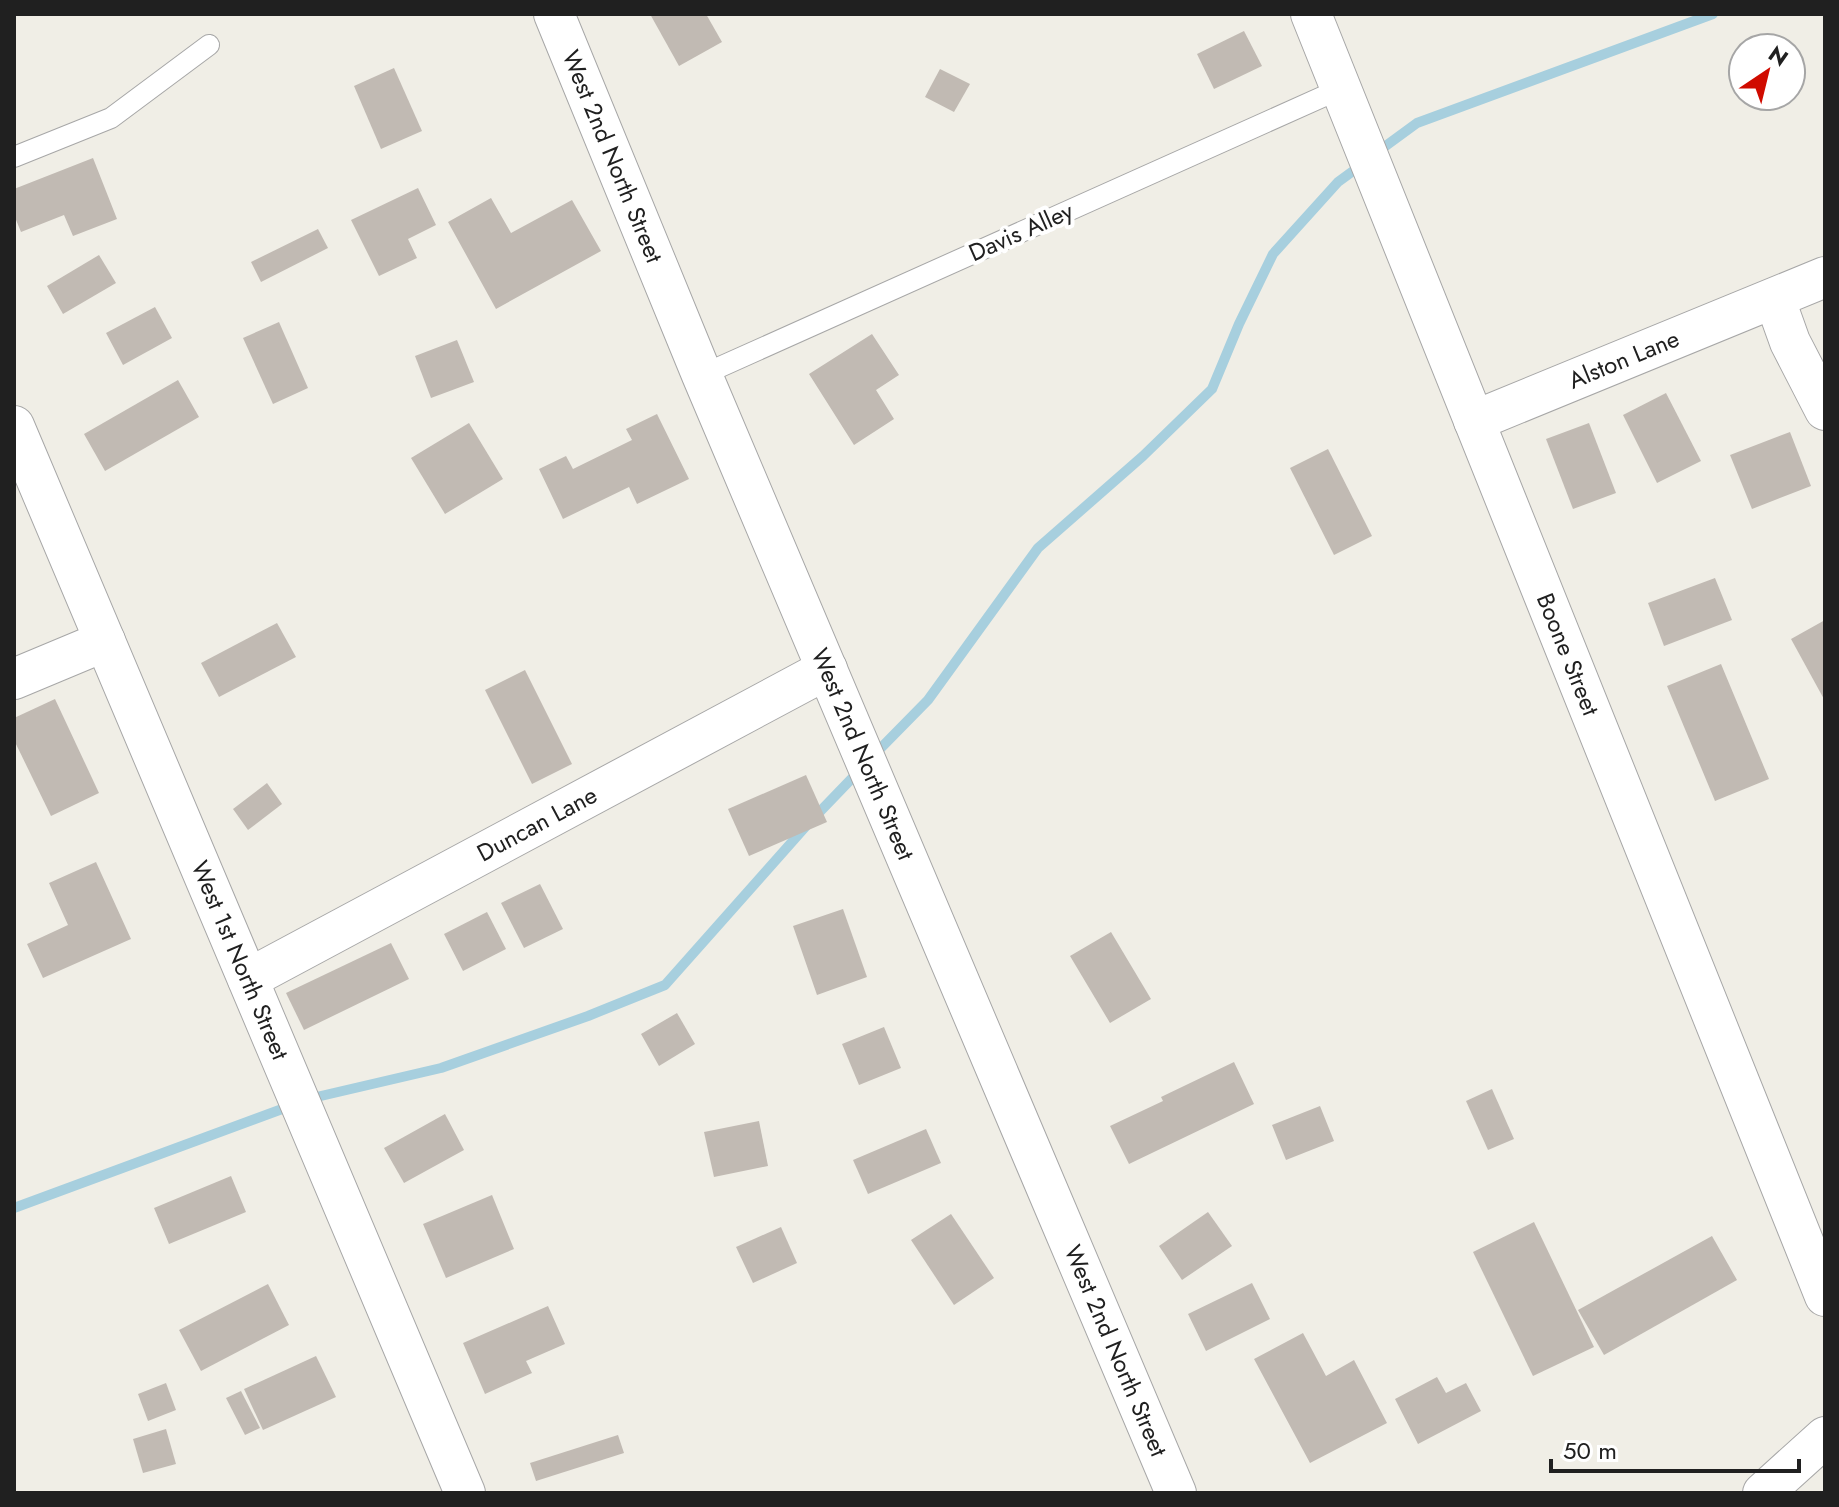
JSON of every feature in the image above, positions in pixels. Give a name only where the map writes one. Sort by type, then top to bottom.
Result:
[{"type":"street","name":"West 2nd North Street","points":[[554,14],[702,375],[1176,1493]]},
{"type":"street","name":"Boone Street","points":[[1311,14],[1825,1296]]},
{"type":"street","name":"Alston Lane","points":[[1474,421],[1825,277]]},
{"type":"street","points":[[1775,300],[1790,342],[1825,410]]},
{"type":"street","name":"West 1st North Street","points":[[14,426],[465,1493]]},
{"type":"street","points":[[14,679],[105,641]]},
{"type":"street","name":"Duncan Lane","points":[[248,979],[827,669]]},
{"type":"street","points":[[1763,1493],[1825,1437]]},
{"type":"lane","points":[[14,157],[111,118],[209,45]]},
{"type":"lane","name":"Davis Alley","points":[[702,375],[1340,89]]},
{"type":"building","points":[[650,14],[706,14],[722,42],[679,66]]},
{"type":"building","points":[[1244,31],[1262,66],[1214,89],[1197,54]]},
{"type":"building","points":[[394,68],[422,131],[381,149],[354,86]]},
{"type":"building","points":[[940,69],[970,84],[954,112],[925,97]]},
{"type":"building","points":[[93,158],[117,219],[73,236],[64,215],[21,232],[14,215],[14,189]]},
{"type":"building","points":[[418,188],[436,225],[408,239],[417,258],[379,276],[351,220]]},
{"type":"building","points":[[491,198],[511,233],[572,200],[601,251],[496,309],[448,222]]},
{"type":"building","points":[[318,229],[328,248],[261,282],[251,262]]},
{"type":"building","points":[[99,255],[116,283],[63,314],[47,286]]},
{"type":"building","points":[[155,307],[172,338],[123,365],[106,333]]},
{"type":"building","points":[[279,322],[308,388],[273,404],[243,338]]},
{"type":"building","points":[[872,334],[899,375],[876,390],[894,419],[854,445],[809,374]]},
{"type":"building","points":[[457,340],[474,382],[431,398],[415,356]]},
{"type":"building","points":[[178,380],[199,417],[105,471],[84,434]]},
{"type":"building","points":[[1666,393],[1701,461],[1657,483],[1623,415]]},
{"type":"building","points":[[657,414],[689,479],[637,504],[629,487],[563,519],[539,469],[566,456],[573,469],[632,440],[626,429]]},
{"type":"building","points":[[469,423],[503,479],[445,514],[411,458]]},
{"type":"building","points":[[1589,423],[1616,493],[1573,509],[1546,439]]},
{"type":"building","points":[[1790,432],[1811,486],[1752,509],[1730,455]]},
{"type":"building","points":[[1328,449],[1372,536],[1334,555],[1290,468]]},
{"type":"building","points":[[1715,578],[1732,620],[1664,646],[1648,603]]},
{"type":"building","points":[[1825,620],[1825,701],[1791,639]]},
{"type":"building","points":[[277,623],[296,657],[219,697],[201,663]]},
{"type":"building","points":[[1721,664],[1769,779],[1715,801],[1667,686]]},
{"type":"building","points":[[525,670],[572,764],[532,784],[485,690]]},
{"type":"building","points":[[55,699],[99,793],[51,816],[14,740],[14,718]]},
{"type":"building","points":[[806,775],[827,822],[749,856],[728,809]]},
{"type":"building","points":[[267,783],[282,804],[248,830],[233,809]]},
{"type":"building","points":[[96,862],[131,939],[43,978],[27,944],[68,925],[49,883]]},
{"type":"building","points":[[540,884],[563,929],[524,948],[501,903]]},
{"type":"building","points":[[843,909],[867,977],[817,995],[793,926]]},
{"type":"building","points":[[487,912],[506,949],[463,971],[444,934]]},
{"type":"building","points":[[1111,932],[1151,999],[1110,1023],[1070,956]]},
{"type":"building","points":[[391,943],[409,979],[304,1030],[286,993]]},
{"type":"building","points":[[677,1013],[695,1044],[659,1066],[641,1034]]},
{"type":"building","points":[[884,1027],[901,1068],[859,1085],[842,1044]]},
{"type":"building","points":[[1234,1062],[1254,1104],[1129,1164],[1110,1126]]},
{"type":"building","points":[[1492,1089],[1514,1139],[1488,1150],[1466,1101]]},
{"type":"building","points":[[1320,1106],[1334,1141],[1286,1160],[1272,1125]]},
{"type":"building","points":[[445,1114],[464,1150],[404,1183],[384,1148]]},
{"type":"building","points":[[759,1121],[768,1166],[714,1177],[704,1132]]},
{"type":"building","points":[[926,1129],[941,1163],[868,1194],[853,1160]]},
{"type":"building","points":[[231,1176],[246,1212],[169,1244],[154,1208]]},
{"type":"building","points":[[492,1195],[514,1249],[446,1278],[423,1224]]},
{"type":"building","points":[[1208,1212],[1232,1246],[1182,1280],[1159,1246]]},
{"type":"building","points":[[951,1214],[994,1278],[954,1305],[911,1240]]},
{"type":"building","points":[[1534,1222],[1594,1347],[1533,1376],[1473,1252]]},
{"type":"building","points":[[781,1227],[797,1263],[753,1283],[736,1247]]},
{"type":"building","points":[[1712,1236],[1737,1280],[1604,1355],[1578,1310]]},
{"type":"building","points":[[1252,1283],[1270,1319],[1206,1351],[1188,1314]]},
{"type":"building","points":[[268,1284],[289,1325],[201,1371],[179,1330]]},
{"type":"building","points":[[548,1306],[565,1344],[526,1361],[532,1373],[485,1394],[463,1343]]},
{"type":"building","points":[[1303,1333],[1326,1376],[1354,1360],[1387,1423],[1310,1463],[1254,1359]]},
{"type":"building","points":[[316,1356],[336,1397],[263,1430],[244,1389]]},
{"type":"building","points":[[1437,1377],[1446,1393],[1466,1383],[1481,1411],[1418,1444],[1395,1399]]},
{"type":"building","points":[[166,1383],[176,1410],[148,1421],[138,1394]]},
{"type":"building","points":[[241,1391],[260,1428],[245,1435],[226,1398]]},
{"type":"building","points":[[166,1429],[176,1464],[143,1473],[133,1439]]},
{"type":"building","points":[[618,1435],[624,1453],[536,1481],[530,1463]]},
{"type":"waterway","points":[[1376,153],[1417,123],[1713,14]]},
{"type":"waterway","points":[[872,757],[928,700],[1038,548],[1143,456],[1212,389],[1273,254],[1338,182],[1364,163]]},
{"type":"waterway","points":[[308,1099],[441,1068],[665,985],[859,771]]},
{"type":"waterway","points":[[14,1208],[293,1105]]}]
